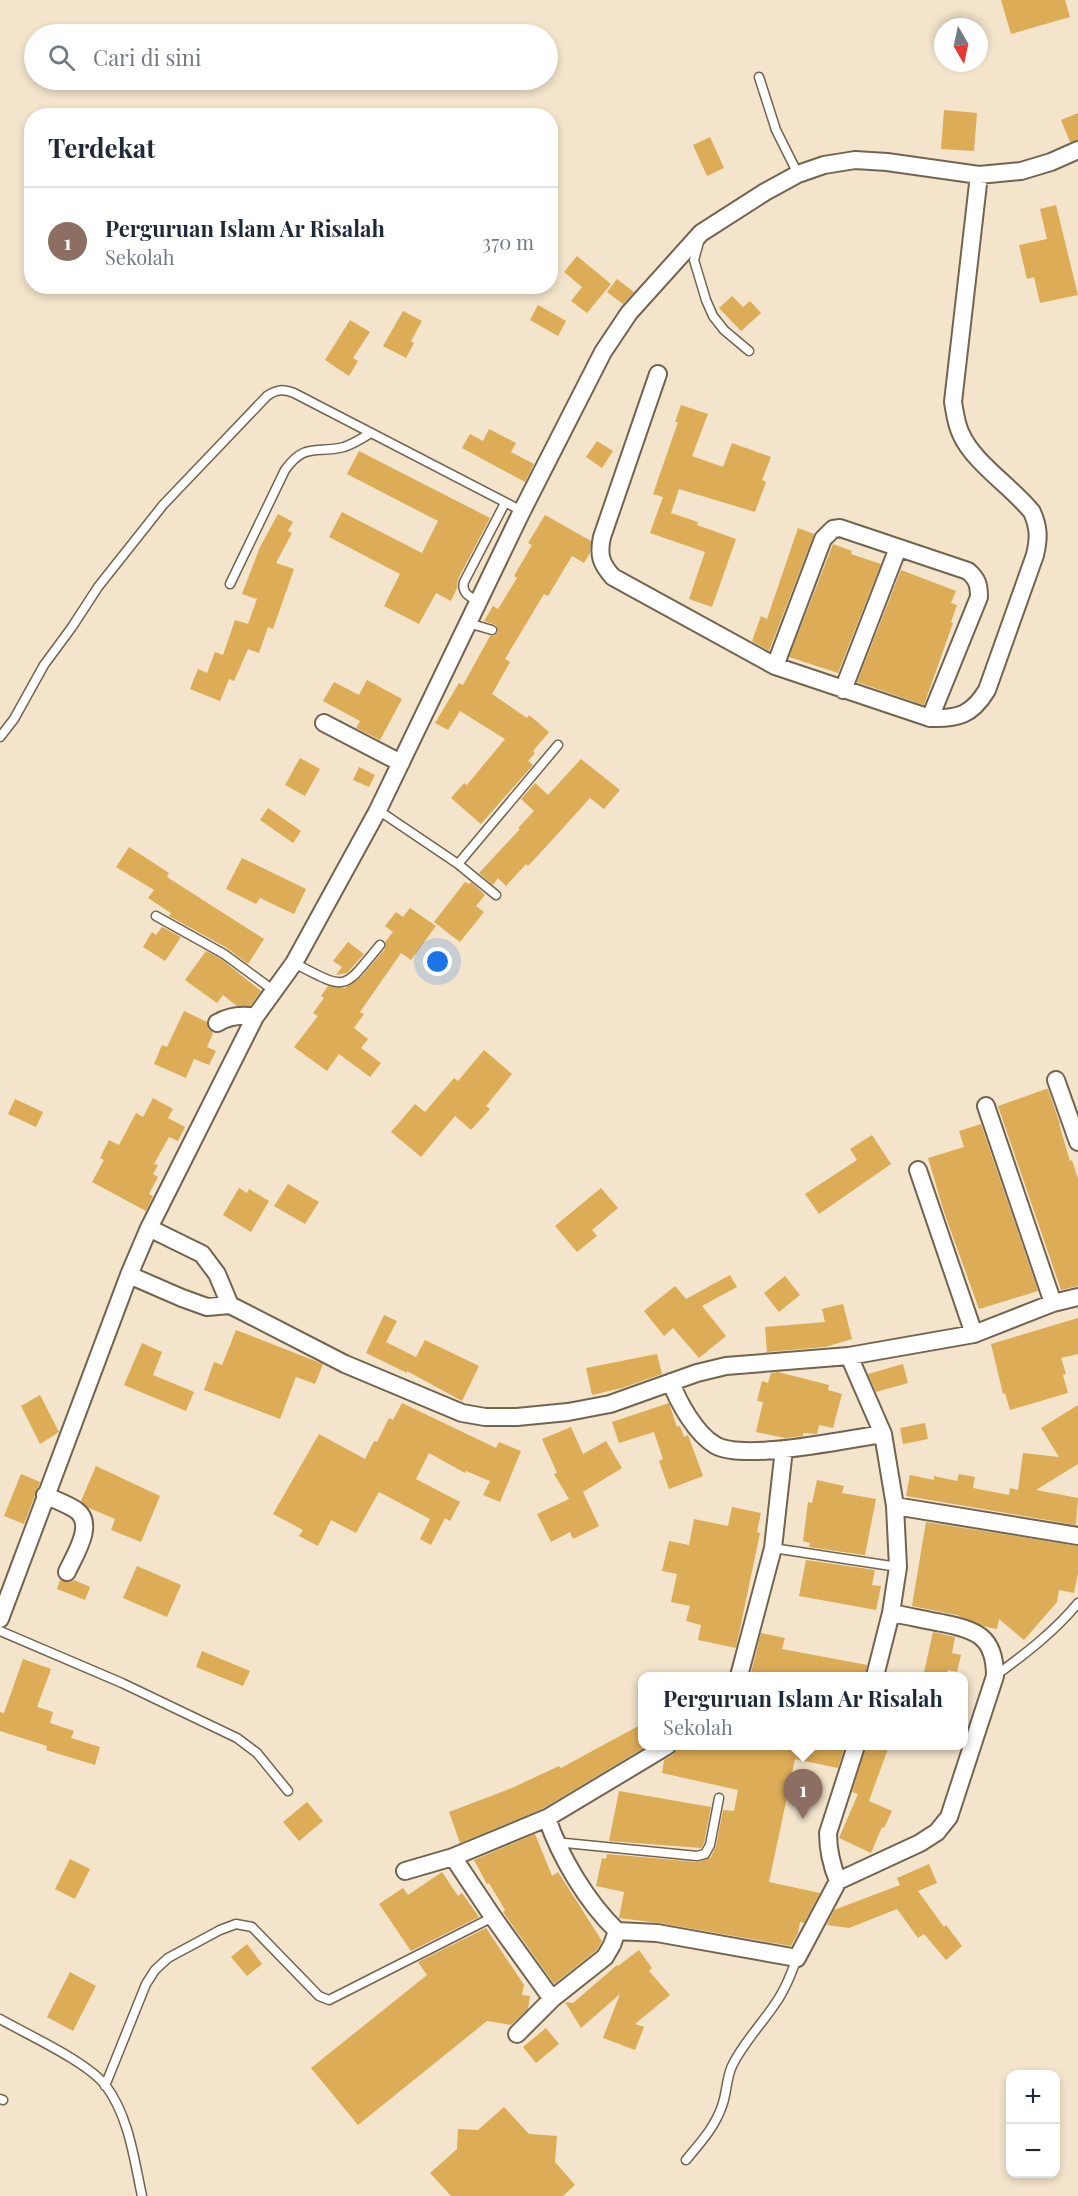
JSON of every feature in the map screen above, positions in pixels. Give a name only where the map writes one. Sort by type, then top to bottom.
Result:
[{"type":"street","points":[[0,1618],[129,1275],[149,1228],[255,1017],[294,963],[378,810],[522,511],[603,352],[629,313],[701,233],[798,174],[824,165],[855,160],[887,162],[979,175],[1021,171],[1051,162],[1078,150]]},
{"type":"street","points":[[658,374],[602,537],[599,549],[604,568],[613,577],[775,666],[930,718],[950,719],[966,714],[980,702],[987,690],[1035,555],[1039,537],[1038,525],[1032,512],[970,449],[955,419],[953,402],[979,175]]},
{"type":"street","points":[[775,666],[827,532],[840,528],[968,571],[979,584],[979,597],[930,718]]},
{"type":"street","points":[[843,690],[898,548]]},
{"type":"street","points":[[324,723],[401,763]]},
{"type":"street","points":[[217,1023],[232,1016],[244,1014],[255,1017]]},
{"type":"street","points":[[1056,1080],[1078,1142]]},
{"type":"street","points":[[986,1106],[1053,1303]]},
{"type":"street","points":[[918,1170],[974,1334]]},
{"type":"street","points":[[149,1228],[202,1254],[218,1274],[230,1305]]},
{"type":"street","points":[[129,1275],[207,1307],[230,1305],[345,1364],[462,1413],[485,1417],[517,1417],[568,1412],[610,1404],[697,1373],[726,1366],[849,1356],[974,1334],[1053,1303],[1078,1297]]},
{"type":"street","points":[[849,1356],[883,1434],[895,1506],[898,1567],[891,1613],[876,1672]]},
{"type":"street","points":[[672,1382],[677,1399],[703,1435],[715,1445],[728,1450],[784,1449],[883,1434]]},
{"type":"street","points":[[741,1672],[773,1548],[784,1449]]},
{"type":"street","points":[[45,1495],[77,1510],[82,1517],[84,1526],[82,1537],[67,1572]]},
{"type":"street","points":[[895,1506],[1078,1536]]},
{"type":"street","points":[[547,1818],[555,1842],[591,1900],[617,1931],[657,1933],[796,1958],[838,1881],[920,1843],[937,1832],[949,1817],[994,1676],[995,1660],[990,1647],[981,1636],[968,1628],[891,1613]]},
{"type":"street","points":[[405,1871],[453,1857],[547,1818],[660,1750]]},
{"type":"street","points":[[838,1881],[831,1864],[828,1833],[855,1750]]},
{"type":"street","points":[[453,1857],[552,1999]]},
{"type":"street","points":[[517,2034],[552,1999],[605,1957],[617,1931]]},
{"type":"lane","points":[[759,76],[776,130],[798,174]]},
{"type":"lane","points":[[701,233],[694,260],[706,300],[713,316],[724,330],[749,351]]},
{"type":"lane","points":[[0,737],[14,719],[44,665],[98,587],[163,505],[267,396],[276,390],[284,389],[294,393],[369,434],[522,511]]},
{"type":"lane","points":[[230,584],[293,458],[306,451],[343,447],[369,434]]},
{"type":"lane","points":[[479,602],[467,596],[464,591],[464,582],[505,503]]},
{"type":"lane","points":[[468,623],[492,630]]},
{"type":"lane","points":[[458,864],[558,745]]},
{"type":"lane","points":[[378,810],[458,864],[496,895]]},
{"type":"lane","points":[[156,916],[224,954],[273,990]]},
{"type":"lane","points":[[294,963],[337,984],[346,982],[355,975],[380,945]]},
{"type":"lane","points":[[773,1548],[898,1567]]},
{"type":"lane","points":[[994,1676],[1039,1642],[1064,1620],[1078,1603]]},
{"type":"lane","points":[[0,1631],[122,1683],[237,1738],[257,1753],[288,1791]]},
{"type":"lane","points":[[555,1842],[697,1857],[705,1854],[710,1845],[718,1798]]},
{"type":"lane","points":[[105,2086],[146,1984],[155,1970],[168,1958],[227,1927],[245,1924],[252,1927],[318,1996],[329,2000],[493,1917]]},
{"type":"lane","points":[[686,2160],[715,2124],[723,2104],[731,2067],[739,2052],[776,2004],[786,1986],[796,1958]]},
{"type":"lane","points":[[0,2019],[84,2067],[105,2086],[126,2127],[142,2196]]},
{"type":"building","points":[[1001,0],[1065,0],[1070,17],[1011,34]]},
{"type":"building","points":[[944,110],[977,113],[974,151],[941,149]]},
{"type":"building","points":[[1078,113],[1078,140],[1070,142],[1061,120]]},
{"type":"building","points":[[710,137],[724,168],[707,176],[693,145]]},
{"type":"building","points":[[1056,205],[1078,295],[1040,303],[1034,277],[1027,279],[1019,245],[1047,239],[1040,209]]},
{"type":"building","points":[[577,256],[611,284],[587,313],[571,301],[582,287],[564,272]]},
{"type":"building","points":[[617,279],[634,292],[623,304],[607,292]]},
{"type":"building","points":[[732,296],[743,307],[750,301],[761,313],[741,331],[719,308]]},
{"type":"building","points":[[538,305],[566,321],[558,336],[530,320]]},
{"type":"building","points":[[403,311],[422,321],[411,341],[414,343],[406,358],[383,346]]},
{"type":"building","points":[[350,320],[370,332],[353,358],[358,361],[349,376],[325,360]]},
{"type":"building","points":[[681,405],[708,414],[692,456],[723,467],[732,443],[771,457],[762,480],[766,482],[755,512],[679,489],[671,513],[736,539],[712,607],[689,599],[705,552],[650,533],[663,497],[653,494],[678,422],[675,422]]},
{"type":"building","points":[[489,429],[516,443],[511,452],[534,464],[525,482],[462,448],[470,434],[483,441]]},
{"type":"building","points":[[597,441],[613,451],[602,468],[586,457]]},
{"type":"building","points":[[359,451],[490,518],[458,579],[451,601],[436,593],[419,624],[384,606],[400,574],[329,537],[342,512],[422,553],[438,521],[347,474]]},
{"type":"building","points":[[278,514],[293,522],[288,531],[292,533],[276,563],[294,569],[273,629],[268,627],[259,653],[248,649],[234,681],[229,679],[220,701],[190,689],[198,669],[207,673],[215,652],[223,655],[235,620],[248,624],[257,599],[242,594],[260,547]]},
{"type":"building","points":[[545,515],[591,541],[590,553],[584,563],[572,556],[548,596],[544,594],[505,659],[510,662],[492,694],[527,718],[529,715],[549,732],[533,751],[535,753],[528,761],[533,765],[481,824],[451,798],[464,783],[467,785],[505,739],[460,711],[448,730],[435,723],[459,683],[463,685],[490,636],[498,632],[496,625],[484,621],[493,606],[498,609],[517,578],[514,576],[532,545],[528,543]]},
{"type":"building","points":[[798,528],[814,534],[769,651],[752,641],[761,616],[767,619]]},
{"type":"building","points":[[833,544],[852,551],[851,554],[881,564],[838,673],[789,657]]},
{"type":"building","points":[[901,570],[956,591],[951,603],[957,605],[951,622],[953,623],[924,705],[857,682]]},
{"type":"building","points":[[367,680],[402,699],[380,740],[356,728],[360,721],[323,701],[334,682],[359,695]]},
{"type":"building","points":[[300,758],[320,769],[305,796],[285,785]]},
{"type":"building","points":[[581,759],[620,790],[604,809],[590,798],[528,866],[526,864],[506,886],[498,878],[493,885],[479,873],[534,811],[521,799],[535,783],[548,795]]},
{"type":"building","points":[[359,767],[375,775],[369,787],[353,780]]},
{"type":"building","points":[[268,808],[301,831],[293,843],[260,820]]},
{"type":"building","points":[[129,847],[169,873],[167,877],[264,939],[248,964],[227,948],[169,916],[171,913],[148,898],[154,890],[116,867]]},
{"type":"building","points":[[242,858],[306,889],[294,914],[260,898],[256,904],[226,889]]},
{"type":"building","points":[[465,882],[469,884],[471,882],[485,895],[476,906],[484,912],[460,942],[434,922]]},
{"type":"building","points":[[410,908],[436,926],[411,960],[401,953],[360,1012],[364,1014],[354,1028],[368,1039],[361,1048],[381,1063],[370,1077],[339,1054],[327,1071],[294,1047],[318,1016],[313,1013],[324,998],[321,996],[328,986],[345,988],[362,976],[385,949],[385,942],[393,932],[385,926],[396,912],[403,917]]},
{"type":"building","points":[[162,927],[181,937],[165,961],[143,947],[152,932],[156,935]]},
{"type":"building","points":[[348,942],[364,954],[347,973],[336,975],[342,967],[333,961]]},
{"type":"building","points":[[206,951],[221,959],[261,991],[250,1006],[237,1006],[223,995],[217,1003],[185,980]]},
{"type":"building","points":[[184,1011],[207,1022],[208,1028],[213,1033],[207,1047],[216,1051],[209,1065],[194,1059],[186,1078],[154,1064],[162,1045],[167,1047]]},
{"type":"building","points":[[484,1050],[512,1074],[486,1106],[490,1109],[471,1130],[455,1116],[421,1157],[391,1132],[415,1104],[425,1112],[454,1078],[458,1081]]},
{"type":"building","points":[[1048,1089],[1070,1161],[1072,1160],[1078,1179],[1078,1286],[1061,1290],[998,1106]]},
{"type":"building","points":[[153,1098],[173,1109],[168,1118],[185,1127],[178,1141],[169,1137],[154,1164],[158,1165],[153,1174],[158,1177],[149,1194],[153,1196],[146,1211],[92,1182],[104,1160],[100,1158],[109,1140],[119,1145],[136,1113],[143,1117]]},
{"type":"building","points":[[15,1099],[43,1112],[36,1127],[8,1114]]},
{"type":"building","points":[[981,1124],[1038,1291],[979,1309],[944,1212],[928,1158],[964,1147],[959,1131]]},
{"type":"building","points":[[872,1135],[891,1164],[819,1214],[805,1194],[857,1160],[850,1149]]},
{"type":"building","points":[[288,1184],[319,1202],[305,1224],[274,1206]]},
{"type":"building","points":[[239,1188],[247,1193],[249,1189],[269,1201],[251,1232],[223,1215]]},
{"type":"building","points":[[601,1188],[618,1208],[592,1230],[597,1236],[577,1252],[555,1226]]},
{"type":"building","points":[[730,1275],[737,1287],[702,1306],[726,1336],[699,1358],[673,1328],[664,1336],[644,1311],[675,1286],[686,1299]]},
{"type":"building","points":[[785,1276],[800,1295],[779,1312],[764,1293]]},
{"type":"building","points":[[843,1304],[852,1339],[825,1347],[767,1352],[765,1327],[825,1322],[822,1309]]},
{"type":"building","points":[[384,1315],[397,1321],[386,1342],[416,1357],[425,1340],[479,1366],[462,1401],[407,1371],[407,1373],[366,1353]]},
{"type":"building","points":[[1078,1318],[1078,1354],[1061,1358],[1068,1393],[1010,1410],[1005,1393],[1003,1394],[991,1344]]},
{"type":"building","points":[[236,1330],[323,1364],[315,1384],[296,1377],[280,1419],[204,1390],[214,1362],[222,1365]]},
{"type":"building","points":[[142,1343],[162,1352],[153,1375],[194,1392],[186,1411],[124,1385]]},
{"type":"building","points":[[657,1354],[662,1374],[622,1388],[592,1395],[586,1368]]},
{"type":"building","points":[[903,1364],[908,1383],[876,1392],[868,1374]]},
{"type":"building","points":[[778,1372],[829,1385],[828,1390],[842,1394],[833,1428],[819,1425],[817,1434],[803,1433],[803,1436],[785,1438],[756,1432],[763,1402],[757,1401],[762,1381],[768,1383],[771,1373]]},
{"type":"building","points":[[40,1395],[59,1432],[40,1444],[21,1406]]},
{"type":"building","points":[[402,1403],[496,1448],[499,1442],[521,1451],[500,1502],[483,1495],[490,1481],[466,1471],[465,1473],[429,1453],[416,1479],[460,1502],[450,1521],[445,1518],[431,1545],[420,1539],[430,1519],[379,1492],[356,1533],[331,1520],[318,1546],[299,1536],[303,1530],[273,1514],[319,1434],[365,1459],[389,1418],[393,1420]]},
{"type":"building","points":[[669,1403],[677,1427],[680,1426],[684,1437],[688,1435],[703,1476],[669,1489],[659,1461],[663,1459],[654,1432],[619,1443],[612,1422]]},
{"type":"building","points":[[1078,1405],[1078,1464],[1036,1490],[1078,1498],[1076,1525],[906,1496],[910,1475],[934,1480],[934,1476],[957,1481],[959,1474],[975,1477],[973,1488],[1009,1495],[1010,1488],[1018,1490],[1023,1453],[1059,1457],[1041,1428]]},
{"type":"building","points":[[925,1423],[928,1439],[903,1444],[900,1428]]},
{"type":"building","points":[[571,1427],[583,1454],[606,1441],[622,1468],[583,1492],[599,1526],[573,1539],[570,1532],[551,1542],[537,1514],[569,1499],[554,1474],[557,1473],[542,1439]]},
{"type":"building","points":[[96,1466],[160,1496],[141,1542],[111,1530],[115,1519],[89,1508],[81,1501]]},
{"type":"building","points":[[21,1474],[40,1482],[24,1524],[4,1516]]},
{"type":"building","points":[[817,1480],[844,1486],[842,1493],[876,1499],[865,1555],[877,1557],[809,1547],[810,1543],[803,1541],[808,1502],[812,1503]]},
{"type":"building","points":[[732,1507],[761,1513],[757,1532],[760,1533],[736,1648],[698,1640],[701,1625],[686,1621],[690,1606],[671,1602],[677,1574],[662,1571],[669,1541],[689,1545],[694,1519],[728,1526]]},
{"type":"building","points":[[926,1522],[1078,1546],[1078,1573],[1074,1593],[1059,1590],[1057,1602],[1024,1640],[999,1619],[997,1629],[957,1615],[912,1606]]},
{"type":"building","points":[[806,1560],[875,1570],[872,1585],[881,1586],[876,1610],[799,1596]]},
{"type":"building","points":[[137,1566],[181,1585],[167,1617],[123,1598]]},
{"type":"building","points":[[60,1580],[67,1582],[74,1580],[90,1587],[85,1600],[57,1589]]},
{"type":"building","points":[[933,1632],[955,1637],[952,1653],[961,1655],[957,1672],[948,1670],[947,1672],[924,1672]]},
{"type":"building","points":[[761,1633],[785,1638],[782,1649],[867,1665],[866,1672],[751,1672]]},
{"type":"building","points":[[202,1651],[250,1671],[243,1686],[196,1667]]},
{"type":"building","points":[[23,1659],[51,1669],[37,1707],[53,1712],[50,1723],[74,1731],[71,1738],[100,1747],[95,1765],[46,1750],[47,1746],[0,1731],[0,1712],[4,1713]]},
{"type":"building","points":[[638,1726],[638,1750],[640,1750],[542,1809],[460,1843],[449,1812],[512,1788],[559,1766],[561,1768]]},
{"type":"building","points":[[675,1750],[844,1750],[838,1768],[795,1759],[769,1882],[820,1893],[804,1923],[800,1922],[798,1933],[791,1946],[619,1918],[624,1892],[596,1886],[602,1858],[606,1859],[607,1854],[697,1862],[711,1857],[716,1846],[723,1810],[734,1811],[738,1790],[662,1773],[664,1760],[673,1755]]},
{"type":"building","points":[[865,1750],[888,1750],[869,1801],[892,1811],[871,1853],[839,1838],[858,1794],[852,1792]]},
{"type":"building","points":[[619,1791],[711,1807],[701,1848],[609,1841]]},
{"type":"building","points":[[307,1802],[323,1821],[299,1841],[283,1822]]},
{"type":"building","points":[[535,1834],[552,1876],[558,1872],[602,1941],[597,1950],[554,1984],[503,1912],[505,1910],[474,1860]]},
{"type":"building","points":[[70,1859],[90,1869],[75,1899],[55,1889]]},
{"type":"building","points":[[929,1864],[937,1883],[918,1891],[944,1927],[946,1925],[962,1946],[946,1960],[924,1934],[918,1938],[897,1909],[849,1928],[827,1925],[834,1910],[900,1885],[897,1878]]},
{"type":"building","points":[[442,1872],[458,1896],[462,1893],[479,1917],[411,1951],[379,1904],[403,1888],[408,1895]]},
{"type":"building","points":[[486,1928],[524,1985],[522,1995],[530,1996],[528,2009],[511,2025],[487,2021],[358,2125],[311,2068],[427,1975],[418,1962]]},
{"type":"building","points":[[247,1944],[262,1964],[247,1976],[231,1957]]},
{"type":"building","points":[[639,1950],[652,1968],[649,1971],[670,1995],[635,2024],[644,2027],[635,2050],[603,2038],[620,1994],[581,2028],[565,2002],[573,2003],[617,1965]]},
{"type":"building","points":[[70,1972],[96,1986],[73,2031],[47,2017]]},
{"type":"building","points":[[546,2028],[559,2044],[536,2063],[523,2047]]},
{"type":"building","points":[[504,2107],[529,2134],[557,2136],[555,2162],[575,2185],[563,2196],[451,2196],[430,2173],[457,2149],[458,2129],[478,2130]]},
{"type":"place","name":"Perguruan Islam Ar Risalah","points":[[803,1819]]}]
